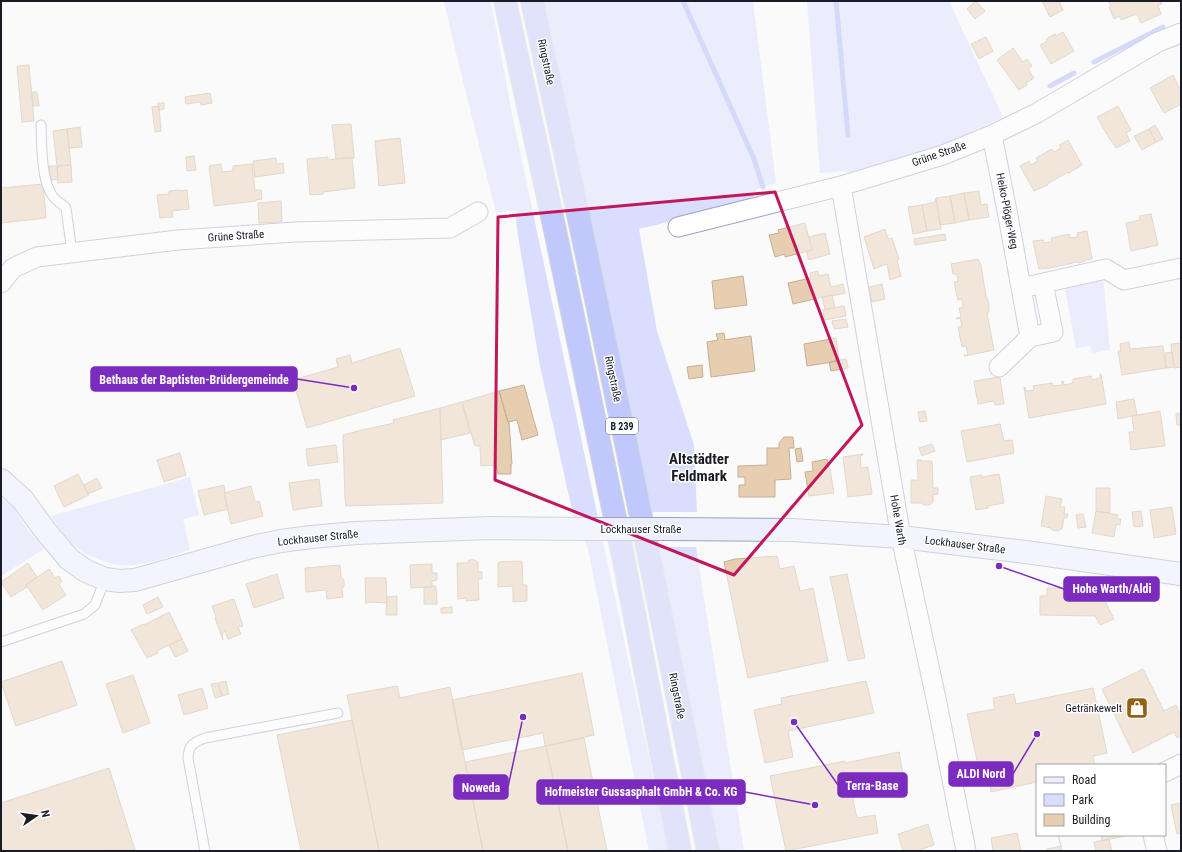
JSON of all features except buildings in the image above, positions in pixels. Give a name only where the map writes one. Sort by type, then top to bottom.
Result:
[{"type":"highway","name":"B 239","points":[[505,1],[616,522],[680,851]]},
{"type":"highway","name":"Ringstraße","points":[[532,1],[581,225],[646,537],[708,851]]},
{"type":"street","name":"Grüne Straße","points":[[678,227],[841,186],[943,155],[992,135],[1037,113],[1158,42],[1181,33]]},
{"type":"street","name":"Heiko-Plöger-Weg","points":[[992,135],[1030,337]]},
{"type":"street","name":"Hohe Warth","points":[[841,186],[901,537],[937,703],[966,851]]},
{"type":"street","name":"Grüne Straße","points":[[1,283],[13,268],[37,257],[178,240],[295,232],[450,228],[478,212]]},
{"type":"street","points":[[1021,288],[1106,269],[1124,280],[1181,268]]},
{"type":"street","points":[[999,367],[1030,337],[1053,332],[1043,283]]},
{"type":"street","name":"Lockhauser Straße","points":[[1,480],[23,500],[44,529],[69,559],[86,571],[105,579],[120,581],[135,580],[252,547],[281,541],[356,533],[482,528],[792,530],[901,537],[1034,553],[1181,574]]},
{"type":"street","points":[[1166,772],[1181,764]]},
{"type":"street","points":[[1153,836],[1157,851]]},
{"type":"lane","points":[[41,125],[44,170],[47,183],[52,196],[66,208],[72,253]]},
{"type":"lane","points":[[1,642],[84,614],[95,605],[105,579]]},
{"type":"lane","points":[[205,851],[188,758],[189,749],[193,743],[205,738],[338,713]]},
{"type":"highlighted area","points":[[775,192],[862,425],[734,575],[495,480],[498,217]]},
{"type":"green space","points":[[444,1],[491,1],[512,114],[669,851],[649,851],[588,549],[572,510],[540,366],[515,210],[496,213]]},
{"type":"green space","points":[[544,1],[753,1],[776,183],[757,189],[750,202],[639,229],[657,331],[694,445],[697,512],[651,512]]},
{"type":"green space","points":[[807,1],[949,1],[1003,117],[945,145],[852,174],[843,171],[820,173]]},
{"type":"green space","points":[[1103,276],[1110,350],[1092,353],[1090,346],[1076,348],[1064,284]]},
{"type":"green space","points":[[190,477],[199,515],[183,519],[190,550],[154,561],[143,564],[120,565],[107,563],[92,557],[74,546],[51,516]]},
{"type":"green space","points":[[1,498],[14,508],[28,530],[44,549],[1,576]]},
{"type":"green space","points":[[658,547],[696,547],[744,851],[719,851]]},
{"type":"waterway","points":[[683,1],[754,159],[763,187]]},
{"type":"waterway","points":[[836,1],[848,135]]},
{"type":"waterway","points":[[1094,62],[1163,27]]},
{"type":"waterway","points":[[1050,86],[1074,73]]},
{"type":"place","name":"Bethaus der Baptisten-Brüdergemeinde","points":[[354,388]]},
{"type":"place","name":"Hohe Warth/Aldi","points":[[999,566]]},
{"type":"place","name":"Getränkewelt","points":[[1137,708]]},
{"type":"place","name":"Noweda","points":[[523,717]]},
{"type":"place","name":"Terra-Base","points":[[794,722]]},
{"type":"place","name":"ALDI Nord","points":[[1037,734]]},
{"type":"place","name":"Hofmeister Gussasphalt GmbH & Co. KG","points":[[815,805]]},
{"type":"district","name":"Altstädter Feldmark","points":[[699,468]]}]
